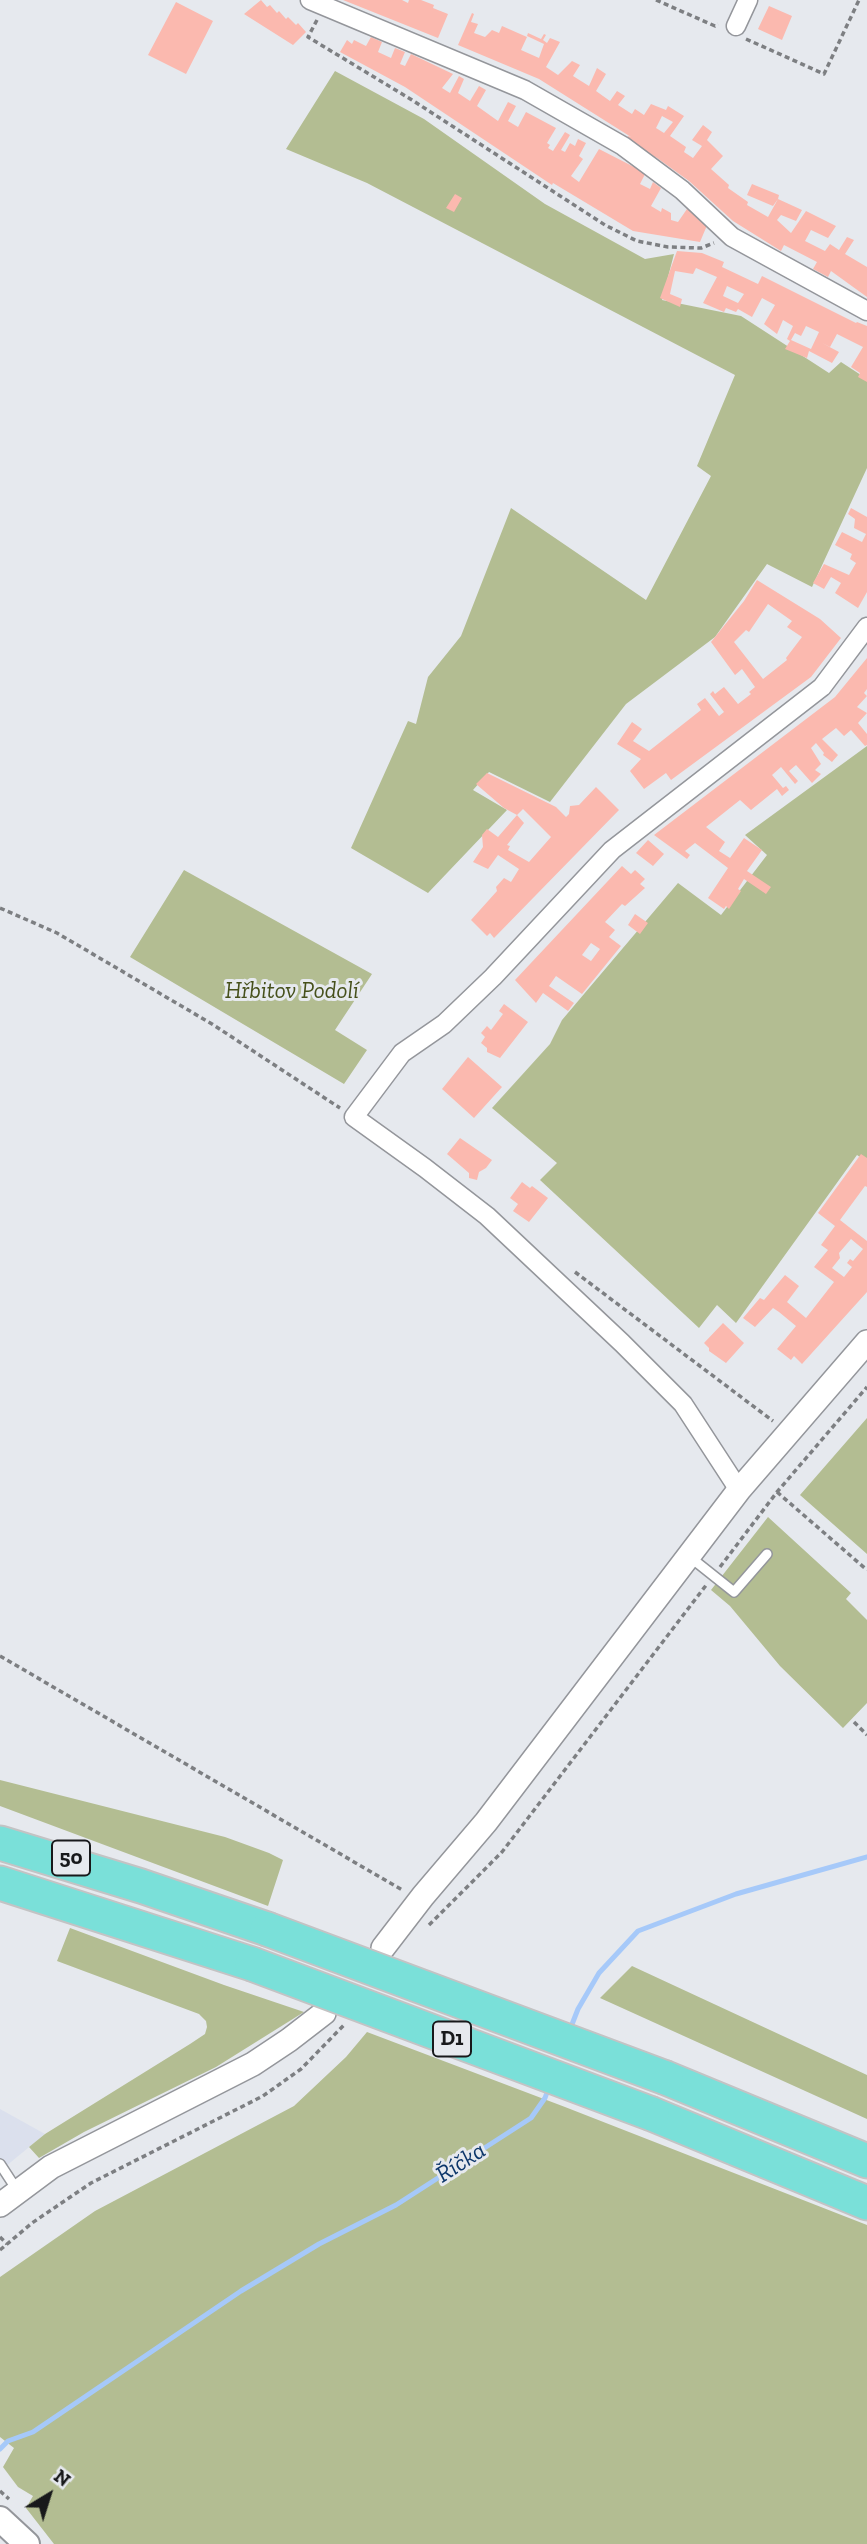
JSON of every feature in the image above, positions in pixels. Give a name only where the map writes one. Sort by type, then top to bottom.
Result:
[{"type":"highway","name":"50","points":[[0,1830],[141,1886]]},
{"type":"highway","name":"D1","points":[[0,1843],[141,1886],[267,1929],[666,2078],[867,2161]]},
{"type":"highway","name":"D1","points":[[0,1883],[252,1964],[652,2114],[867,2203]]},
{"type":"main road","points":[[0,2519],[27,2544]]},
{"type":"street","points":[[736,26],[748,0]]},
{"type":"street","points":[[317,3],[525,90],[623,146],[682,190],[732,237],[867,311]]},
{"type":"street","points":[[739,1490],[683,1404],[622,1343],[487,1216],[354,1117],[402,1053],[444,1024],[493,977],[612,850],[822,687],[867,627]]},
{"type":"street","points":[[383,1948],[486,1822],[739,1490],[867,1342]]},
{"type":"street","points":[[9,2198],[51,2167],[253,2064],[324,2012]]},
{"type":"lane","points":[[689,1556],[734,1592],[767,1554]]},
{"type":"lane","points":[[0,2164],[9,2198]]},
{"type":"path","points":[[824,74],[859,0]]},
{"type":"path","points":[[317,3],[307,37],[412,100],[605,225],[637,241],[676,247],[701,248],[732,237]]},
{"type":"path","points":[[0,908],[57,933],[212,1024],[354,1117]]},
{"type":"path","points":[[569,1268],[789,1432]]},
{"type":"path","points":[[428,1926],[502,1852],[777,1492],[867,1387]]},
{"type":"path","points":[[777,1492],[867,1570]]},
{"type":"path","points":[[0,1656],[401,1890],[423,1896]]},
{"type":"path","points":[[854,1722],[867,1735]]},
{"type":"path","points":[[0,2250],[32,2223],[91,2183],[263,2096],[301,2069],[349,2021]]},
{"type":"path","points":[[0,2237],[7,2244]]},
{"type":"shaded area","points":[[0,2109],[45,2134],[0,2171]]},
{"type":"green space","points":[[335,71],[424,119],[545,204],[645,259],[674,254],[662,300],[741,316],[829,373],[841,362],[867,379],[867,468],[812,587],[767,564],[715,637],[626,704],[550,802],[489,772],[473,790],[507,810],[428,893],[351,848],[408,721],[416,724],[428,677],[461,636],[511,508],[646,600],[711,476],[697,466],[735,375],[367,183],[286,149]]},
{"type":"green space","points":[[867,746],[867,1162],[857,1155],[736,1323],[717,1305],[699,1328],[540,1180],[557,1163],[492,1108],[550,1044],[562,1020],[678,883],[721,915],[767,855],[745,835]]},
{"type":"green space","name":"Hřbitov Podolí","points":[[184,870],[372,974],[335,1030],[367,1050],[344,1084],[130,957]]},
{"type":"green space","points":[[867,1418],[867,1554],[800,1495]]},
{"type":"green space","points":[[768,1517],[851,1593],[846,1599],[867,1620],[867,1703],[843,1728],[780,1666],[730,1606],[711,1590]]},
{"type":"green space","points":[[0,1780],[225,1837],[269,1853],[283,1860],[268,1906],[0,1806]]},
{"type":"green space","points":[[70,1928],[304,2012],[216,2067],[84,2132],[39,2158],[29,2147],[45,2134],[190,2044],[205,2034],[207,2027],[206,2021],[199,2014],[57,1961]]},
{"type":"green space","points":[[632,1966],[867,2075],[867,2119],[600,1998]]},
{"type":"green space","points":[[367,2032],[867,2225],[867,2544],[54,2544],[26,2508],[33,2496],[18,2487],[3,2467],[14,2448],[0,2437],[0,2277],[95,2211],[294,2106],[346,2057]]},
{"type":"building","points":[[261,0],[267,7],[270,5],[277,13],[279,11],[286,19],[288,17],[296,25],[298,23],[306,32],[293,45],[244,14]]},
{"type":"building","points":[[343,0],[402,0],[408,3],[409,0],[421,0],[448,14],[438,38]]},
{"type":"building","points":[[176,2],[213,21],[186,74],[148,55]]},
{"type":"building","points":[[769,6],[792,16],[782,40],[758,29]]},
{"type":"building","points":[[472,13],[471,22],[478,24],[474,33],[485,37],[492,30],[499,33],[502,26],[527,37],[521,50],[539,58],[544,44],[527,36],[528,33],[541,39],[544,34],[546,35],[543,40],[547,43],[550,38],[560,42],[546,67],[558,75],[572,61],[580,65],[573,76],[589,86],[597,68],[606,74],[596,91],[610,101],[617,91],[625,96],[618,105],[632,114],[635,109],[644,115],[651,104],[666,110],[668,106],[684,116],[670,136],[686,147],[684,152],[693,158],[702,146],[692,140],[703,125],[712,132],[707,140],[723,156],[711,169],[729,185],[728,188],[748,202],[747,205],[768,217],[778,199],[802,210],[796,221],[781,215],[777,220],[791,233],[806,211],[836,226],[828,238],[811,230],[805,241],[825,251],[830,244],[839,250],[847,237],[854,240],[845,254],[867,267],[867,297],[831,271],[828,277],[813,269],[817,262],[784,245],[781,251],[733,221],[689,181],[657,158],[625,140],[628,136],[631,137],[539,79],[458,45]],"holes":[[[662,116],[673,122],[664,133],[656,128]]]},
{"type":"building","points":[[371,37],[382,42],[378,52],[391,58],[395,48],[405,52],[400,64],[405,66],[411,54],[453,74],[442,88],[450,93],[459,76],[464,79],[458,93],[470,101],[479,86],[486,90],[477,106],[498,121],[508,102],[516,106],[508,121],[518,127],[526,112],[556,128],[547,143],[550,145],[548,148],[553,151],[565,132],[570,135],[561,150],[565,152],[570,143],[575,146],[578,139],[586,143],[579,156],[583,159],[571,176],[579,182],[599,149],[638,169],[645,174],[640,184],[650,189],[653,182],[661,188],[651,206],[661,212],[662,208],[671,213],[671,220],[678,222],[687,209],[708,223],[700,242],[633,231],[553,183],[552,185],[405,87],[340,52],[347,40],[352,44],[354,40],[366,46]]},
{"type":"building","points":[[752,184],[779,195],[773,206],[747,195]]},
{"type":"building","points":[[455,194],[462,198],[454,212],[446,208]]},
{"type":"building","points":[[677,251],[702,253],[724,262],[722,267],[758,284],[762,276],[867,326],[867,382],[858,377],[860,373],[851,367],[863,347],[837,334],[830,347],[822,343],[839,352],[832,363],[809,351],[807,358],[785,349],[793,326],[783,320],[777,334],[764,324],[775,305],[762,298],[752,317],[738,309],[736,312],[726,308],[724,312],[703,303],[717,277],[696,268],[693,274],[675,271],[670,294],[682,299],[680,307],[660,298]],"holes":[[[727,286],[744,294],[738,303],[723,296]],[[806,326],[819,332],[811,349],[791,340],[795,333],[801,336]]]},
{"type":"building","points":[[851,508],[867,517],[867,592],[858,608],[835,593],[841,583],[831,577],[824,589],[813,583],[824,564],[849,575],[856,563],[850,559],[852,554],[835,545],[842,532],[862,542],[866,534],[854,528],[855,519],[848,514]]},
{"type":"building","points":[[757,580],[820,619],[841,638],[811,677],[671,780],[666,773],[644,789],[630,771],[641,759],[617,744],[632,722],[642,729],[633,741],[649,751],[701,710],[697,704],[705,698],[719,716],[724,712],[710,694],[713,691],[715,694],[724,687],[738,704],[751,694],[749,692],[755,687],[742,669],[735,675],[711,642]],"holes":[[[768,604],[792,621],[787,627],[802,637],[787,660],[763,679],[734,642],[746,630],[749,632]]]},
{"type":"building","points":[[867,658],[867,689],[864,693],[867,696],[857,707],[867,713],[858,723],[867,734],[867,745],[851,730],[844,736],[836,728],[822,739],[838,755],[832,762],[823,755],[816,743],[811,748],[821,764],[815,770],[821,774],[812,783],[796,765],[789,771],[798,781],[795,784],[781,767],[772,775],[783,788],[786,786],[789,790],[782,796],[777,789],[751,810],[740,800],[706,827],[725,842],[719,851],[730,858],[744,838],[762,850],[747,871],[771,887],[766,894],[744,879],[738,889],[741,891],[729,909],[726,906],[724,909],[708,898],[728,868],[695,843],[685,851],[690,855],[687,859],[654,835],[835,697]]},
{"type":"building","points":[[487,773],[556,807],[566,817],[570,806],[579,805],[596,787],[619,810],[494,938],[490,933],[487,936],[471,920],[497,891],[496,887],[504,878],[511,882],[519,869],[498,855],[488,869],[473,862],[483,847],[482,835],[487,829],[498,837],[517,815],[504,808],[476,784]],"holes":[[[523,809],[551,837],[529,862],[508,850],[510,846],[507,845],[524,823],[517,815]]]},
{"type":"building","points":[[648,840],[664,854],[653,866],[636,853]]},
{"type":"building","points":[[622,866],[631,874],[635,870],[645,879],[640,884],[645,888],[625,906],[622,904],[605,922],[615,930],[609,937],[621,946],[582,994],[556,976],[549,986],[574,1003],[568,1011],[543,993],[536,1003],[515,980]],"holes":[[[591,943],[600,949],[591,961],[582,955]]]},
{"type":"building","points":[[635,914],[648,923],[640,934],[628,925]]},
{"type":"building","points":[[504,1004],[528,1022],[500,1058],[487,1052],[487,1048],[481,1043],[485,1037],[481,1033],[487,1026],[491,1030],[503,1014],[499,1011]]},
{"type":"building","points":[[468,1057],[502,1087],[474,1118],[442,1089]]},
{"type":"building","points":[[460,1138],[492,1160],[479,1172],[477,1180],[469,1178],[469,1173],[447,1154]]},
{"type":"building","points":[[861,1154],[867,1158],[867,1187],[865,1186],[840,1220],[867,1241],[867,1292],[802,1364],[794,1356],[791,1360],[777,1349],[796,1326],[779,1312],[773,1308],[755,1327],[743,1318],[760,1298],[764,1300],[785,1275],[799,1286],[787,1302],[806,1318],[834,1282],[814,1267],[828,1250],[821,1245],[835,1226],[818,1213]],"holes":[[[851,1239],[863,1249],[853,1261],[850,1259],[847,1263],[852,1267],[844,1277],[832,1268],[840,1258],[839,1253]]]},
{"type":"building","points":[[522,1182],[548,1198],[529,1222],[513,1211],[518,1204],[510,1198]]},
{"type":"building","points":[[723,1323],[744,1343],[726,1363],[709,1351],[704,1343]]},
{"type":"waterway","name":"Říčka","points":[[569,2032],[578,2009],[599,1973],[638,1931],[736,1894],[867,1857]]},
{"type":"waterway","name":"Říčka","points":[[0,2449],[8,2441],[33,2432],[241,2291],[319,2244],[396,2205],[531,2118],[549,2087]]}]
